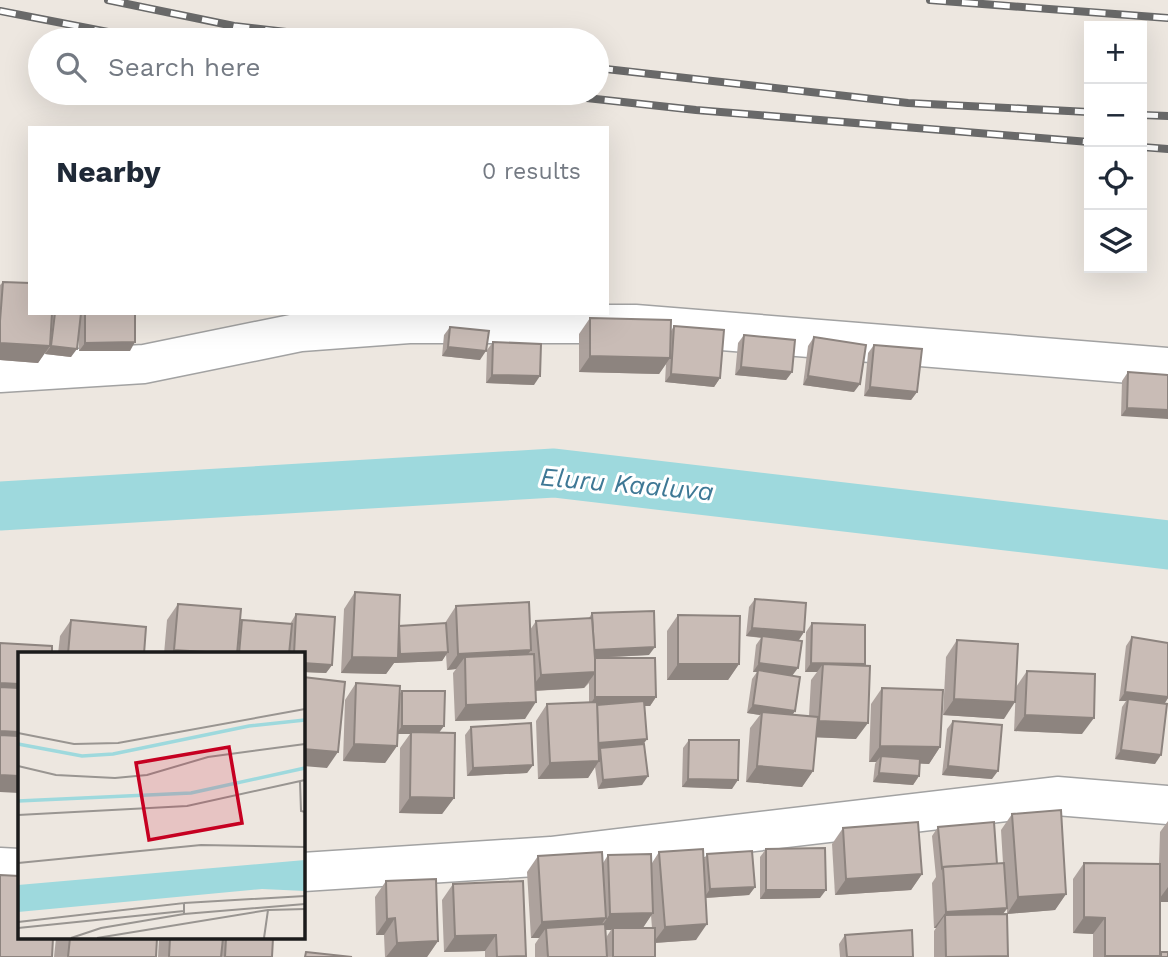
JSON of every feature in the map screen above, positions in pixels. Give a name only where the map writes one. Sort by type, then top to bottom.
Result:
[{"type":"street","points":[[0,373],[144,364],[301,332],[409,324],[635,324],[1168,367]]},
{"type":"street","points":[[304,872],[551,856],[1057,796],[1168,805]]},
{"type":"street","points":[[0,867],[18,868]]},
{"type":"building","points":[[3,282],[28,283],[28,315],[52,315],[50,346],[0,343]]},
{"type":"building","points":[[55,315],[81,315],[77,349],[51,346]]},
{"type":"building","points":[[85,315],[135,315],[135,342],[85,343]]},
{"type":"building","points":[[590,318],[671,320],[670,358],[590,356]]},
{"type":"building","points":[[674,326],[724,330],[720,378],[671,374]]},
{"type":"building","points":[[450,327],[489,331],[486,351],[448,347]]},
{"type":"building","points":[[744,335],[795,340],[792,372],[741,367]]},
{"type":"building","points":[[814,337],[866,345],[860,384],[808,376]]},
{"type":"building","points":[[493,342],[541,344],[540,376],[492,375]]},
{"type":"building","points":[[874,345],[922,349],[917,392],[870,387]]},
{"type":"building","points":[[1128,372],[1168,375],[1168,410],[1127,408]]},
{"type":"building","points":[[355,592],[400,595],[398,658],[352,657]]},
{"type":"building","points":[[755,599],[806,603],[804,632],[752,628]]},
{"type":"building","points":[[529,602],[531,650],[458,654],[456,606]]},
{"type":"building","points":[[178,604],[241,609],[237,652],[174,650]]},
{"type":"building","points":[[654,611],[655,647],[594,650],[592,613]]},
{"type":"building","points":[[296,614],[335,617],[332,665],[304,663],[304,652],[294,652]]},
{"type":"building","points":[[678,615],[740,616],[739,664],[678,664]]},
{"type":"building","points":[[592,618],[596,672],[541,675],[536,621]]},
{"type":"building","points":[[71,620],[146,627],[144,652],[68,652]]},
{"type":"building","points":[[242,620],[292,624],[289,652],[239,652]]},
{"type":"building","points":[[446,623],[448,652],[400,654],[399,626]]},
{"type":"building","points":[[812,623],[865,625],[865,664],[811,663]]},
{"type":"building","points":[[762,636],[802,641],[798,668],[759,663]]},
{"type":"building","points":[[1132,637],[1168,643],[1168,697],[1125,692]]},
{"type":"building","points":[[957,640],[1018,644],[1015,702],[954,699]]},
{"type":"building","points":[[0,643],[52,646],[52,652],[18,652],[18,684],[0,683]]},
{"type":"building","points":[[534,654],[536,702],[466,705],[465,657]]},
{"type":"building","points":[[595,658],[655,658],[656,697],[595,697]]},
{"type":"building","points":[[823,664],[870,666],[868,723],[819,721]]},
{"type":"building","points":[[758,670],[800,677],[795,711],[753,705]]},
{"type":"building","points":[[1027,671],[1095,674],[1094,718],[1025,715]]},
{"type":"building","points":[[304,677],[345,682],[338,752],[304,749]]},
{"type":"building","points":[[356,683],[400,686],[397,746],[354,744]]},
{"type":"building","points":[[0,687],[18,688],[18,732],[0,731]]},
{"type":"building","points":[[882,688],[943,690],[940,747],[880,746]]},
{"type":"building","points":[[402,691],[445,691],[444,726],[402,726]]},
{"type":"building","points":[[1128,699],[1167,704],[1161,755],[1121,750]]},
{"type":"building","points":[[644,701],[647,739],[598,743],[597,705]]},
{"type":"building","points":[[597,702],[599,761],[550,763],[547,704]]},
{"type":"building","points":[[762,712],[818,717],[813,771],[757,766]]},
{"type":"building","points":[[953,721],[1002,725],[998,771],[948,766]]},
{"type":"building","points":[[531,723],[533,765],[473,768],[471,727]]},
{"type":"building","points":[[411,732],[455,733],[454,798],[410,797]]},
{"type":"building","points":[[0,735],[18,736],[18,776],[0,775]]},
{"type":"building","points":[[689,740],[739,740],[738,780],[688,779]]},
{"type":"building","points":[[644,744],[648,776],[603,780],[600,748]]},
{"type":"building","points":[[881,756],[920,759],[919,776],[879,773]]},
{"type":"building","points":[[1061,810],[1066,894],[1018,897],[1012,814]]},
{"type":"building","points":[[918,822],[922,874],[846,879],[843,828]]},
{"type":"building","points":[[994,822],[997,864],[942,868],[938,827]]},
{"type":"building","points":[[825,848],[826,890],[766,890],[766,849]]},
{"type":"building","points":[[703,849],[707,924],[665,927],[659,852]]},
{"type":"building","points":[[752,851],[755,887],[710,889],[707,854]]},
{"type":"building","points":[[602,852],[606,918],[542,922],[538,856]]},
{"type":"building","points":[[651,854],[653,913],[610,914],[608,855]]},
{"type":"building","points":[[1004,863],[1007,908],[946,912],[943,867]]},
{"type":"building","points":[[1084,863],[1160,864],[1160,956],[1105,956],[1105,918],[1084,917]]},
{"type":"building","points":[[0,875],[18,876],[18,940],[53,940],[52,957],[0,957]]},
{"type":"building","points":[[436,879],[438,941],[397,943],[395,918],[387,919],[386,881]]},
{"type":"building","points":[[523,881],[526,956],[497,957],[496,935],[455,936],[453,884]]},
{"type":"building","points":[[1007,914],[1008,956],[946,957],[945,915]]},
{"type":"building","points":[[605,924],[607,957],[548,957],[546,928]]},
{"type":"building","points":[[613,928],[655,928],[655,957],[613,957]]},
{"type":"building","points":[[912,930],[913,957],[847,957],[845,935]]},
{"type":"building","points":[[70,940],[157,940],[156,957],[68,957]]},
{"type":"building","points":[[170,940],[223,940],[221,957],[169,957]]},
{"type":"building","points":[[226,940],[273,940],[272,957],[225,957]]},
{"type":"building","points":[[306,952],[352,957],[305,957]]},
{"type":"building","points":[[1161,952],[1168,952],[1168,957],[1161,957]]},
{"type":"waterway","name":"Eluru Kaaluva","points":[[0,506],[554,473],[1168,545]]},
{"type":"railway","points":[[108,0],[251,28]]},
{"type":"railway","points":[[930,0],[1168,18]]},
{"type":"railway","points":[[0,11],[87,28]]},
{"type":"railway","points":[[609,69],[908,103],[1084,112]]},
{"type":"railway","points":[[609,100],[1084,142]]},
{"type":"railway","points":[[1147,115],[1168,116]]},
{"type":"railway","points":[[1147,147],[1168,149]]}]
